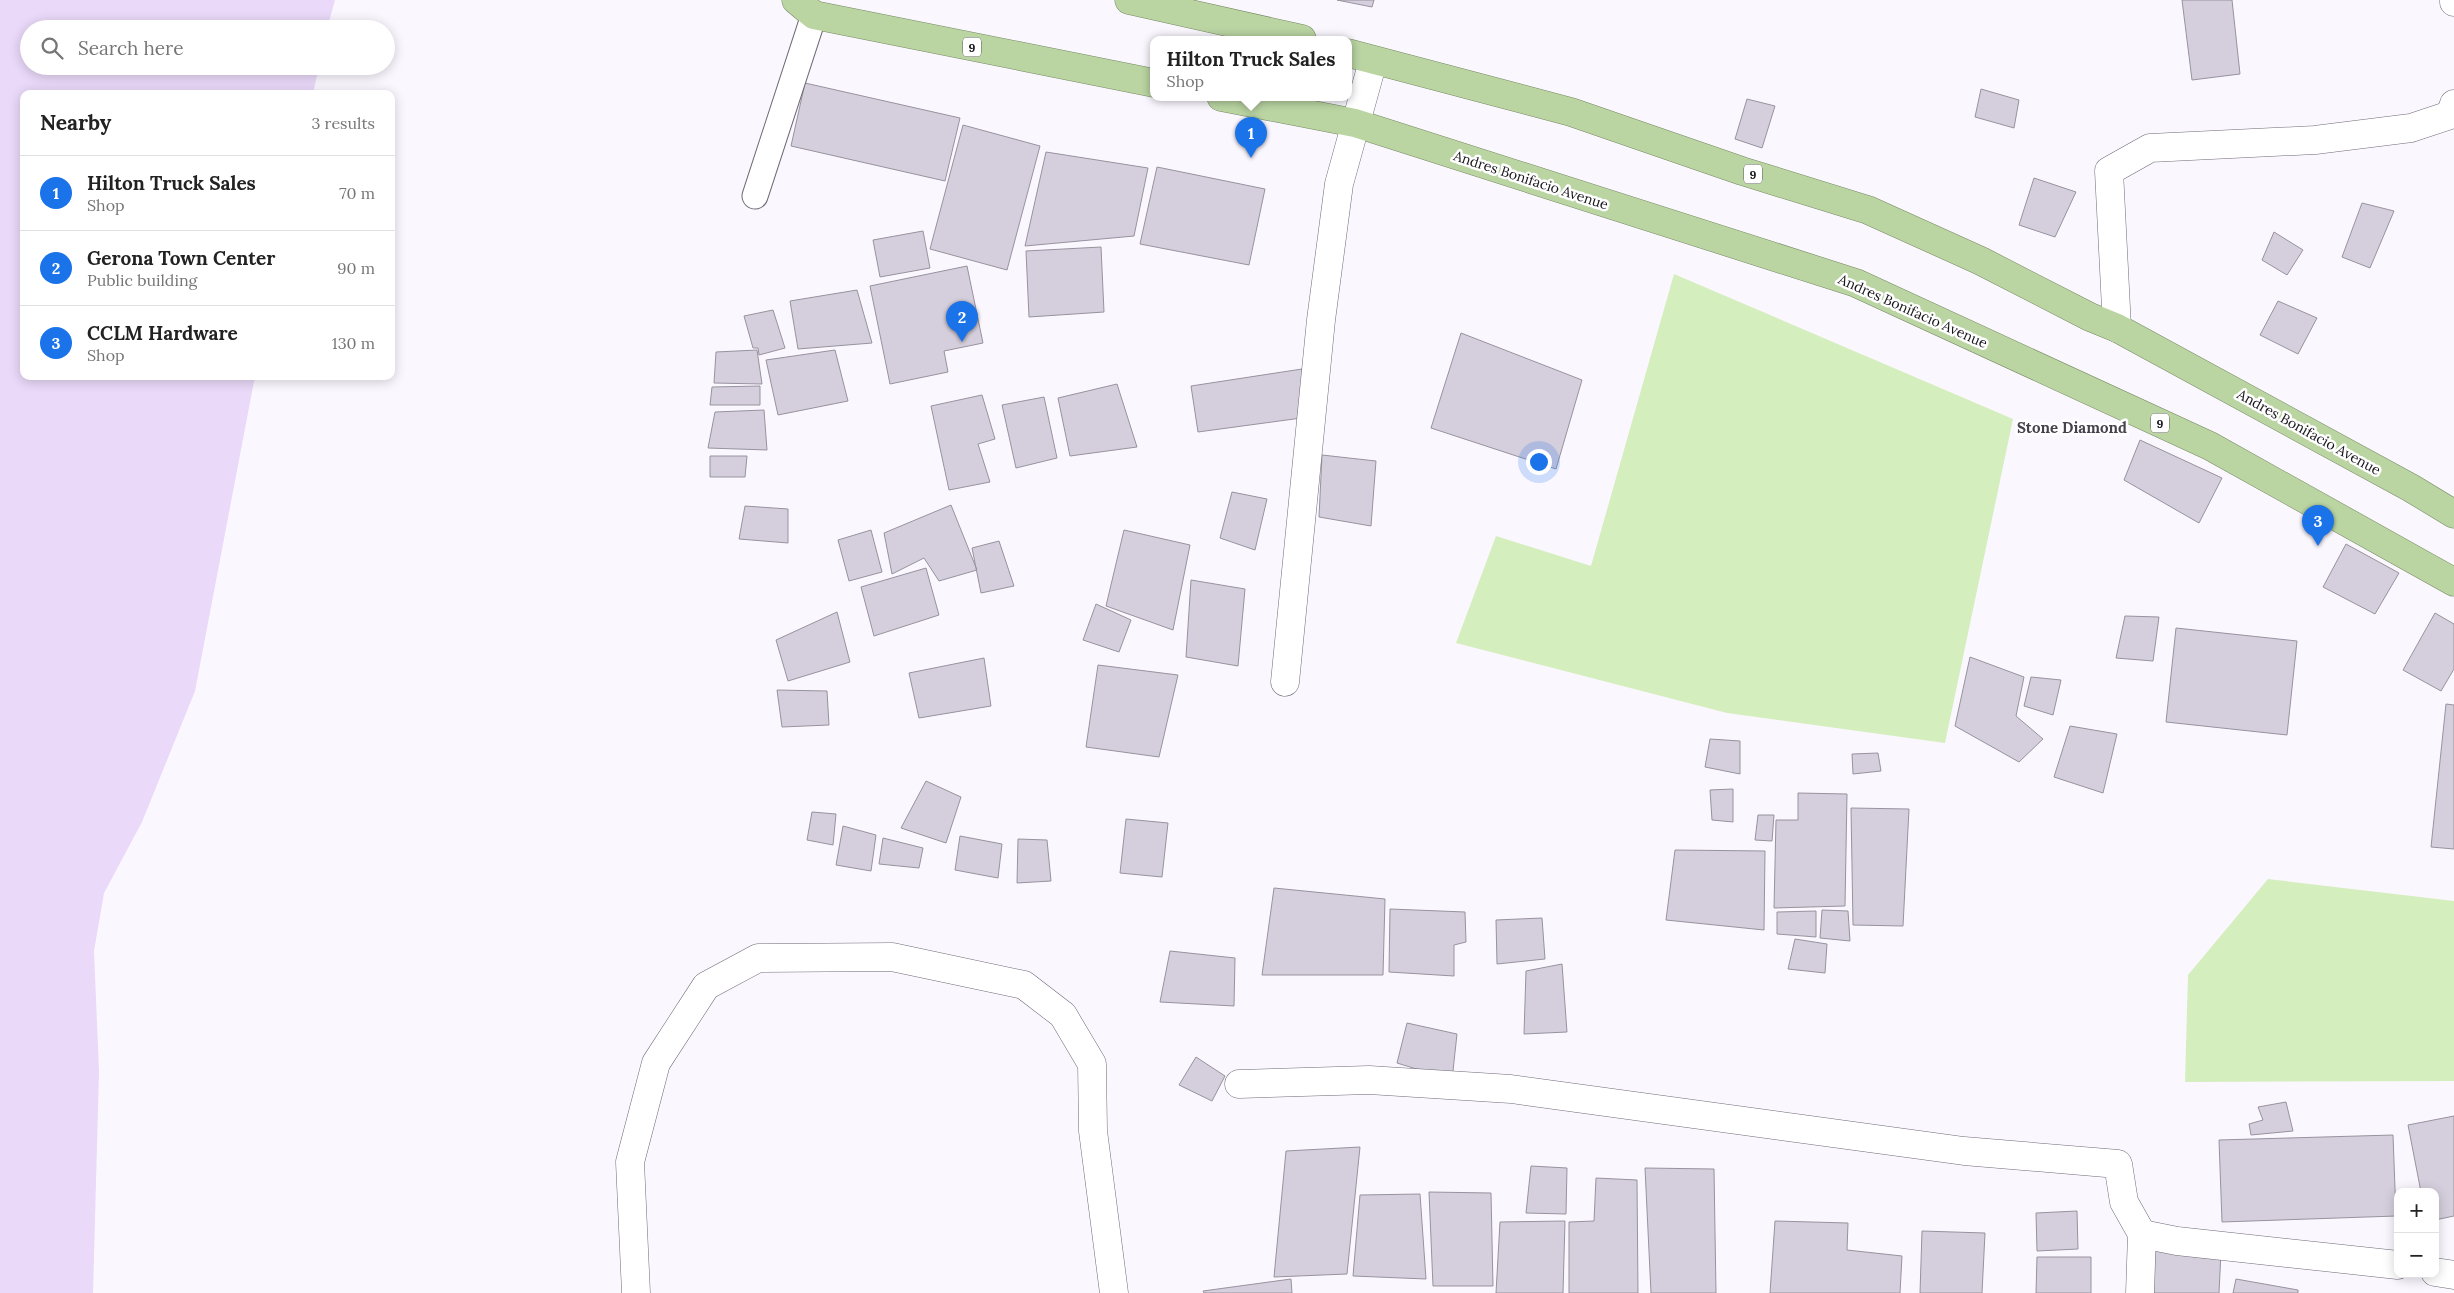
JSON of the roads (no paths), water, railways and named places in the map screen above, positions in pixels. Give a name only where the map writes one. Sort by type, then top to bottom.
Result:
[{"type":"highway","points":[[1129,0],[1188,15],[1288,36]]},
{"type":"highway","name":"9","points":[[805,8],[1150,82]]},
{"type":"highway","name":"Andres Bonifacio Avenue","points":[[1361,57],[1571,112],[1742,171],[1868,210],[1981,261],[2090,317],[2117,328],[2411,488],[2454,514]]},
{"type":"highway","name":"Andres Bonifacio Avenue","points":[[1241,101],[1354,124],[1856,283],[2210,446],[2454,582]]},
{"type":"street","points":[[1286,682],[1320,320],[1339,184],[1354,124],[1361,57]]},
{"type":"street","points":[[2117,328],[2109,171],[2150,148],[2315,140],[2411,128],[2450,115],[2454,104]]},
{"type":"street","points":[[636,1293],[630,1162],[656,1063],[706,986],[758,958],[883,957],[892,957],[1024,985],[1063,1015],[1092,1064],[1094,1131],[1114,1293]]},
{"type":"street","points":[[1239,1084],[1369,1080],[1511,1089],[1964,1151],[2118,1164],[2124,1202],[2142,1234],[2140,1293]]},
{"type":"street","points":[[2142,1234],[2177,1241],[2394,1265]]},
{"type":"street","points":[[2439,1273],[2454,1275]]},
{"type":"lane","points":[[755,196],[805,8]]},
{"type":"place","name":"Hilton Truck Sales","points":[[1251,158]]},
{"type":"place","name":"Gerona Town Center","points":[[962,342]]},
{"type":"place","name":"CCLM Hardware","points":[[2318,546]]},
{"type":"district","name":"Stone Diamond","points":[[2072,427]]}]
